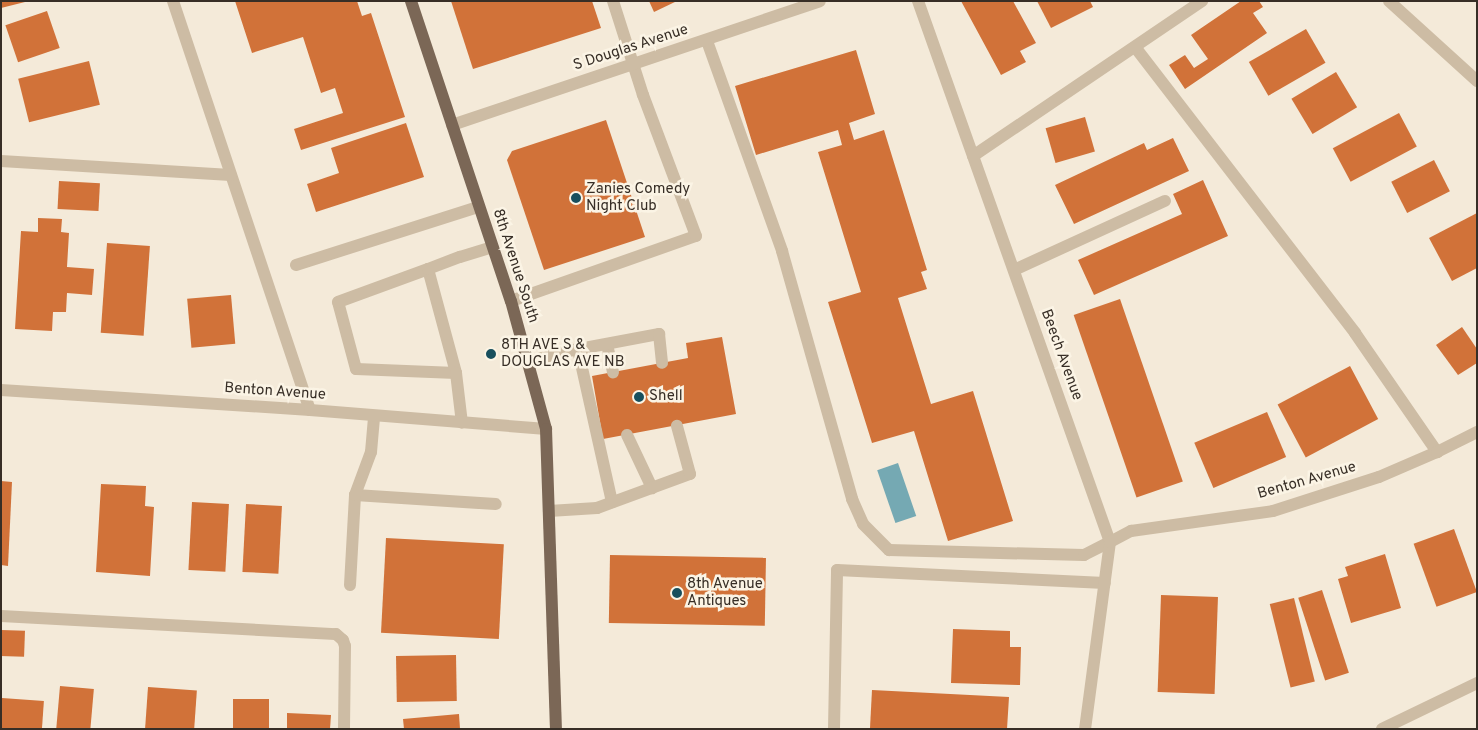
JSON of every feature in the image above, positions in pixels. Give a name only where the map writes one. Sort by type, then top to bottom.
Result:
[{"type":"main road","name":"8th Avenue South","points":[[411,1],[478,207],[511,301],[546,430],[556,729]]},
{"type":"street","points":[[173,1],[310,410]]},
{"type":"street","points":[[511,301],[696,236],[632,64],[612,1]]},
{"type":"street","name":"S Douglas Avenue","points":[[452,125],[632,64],[707,41],[803,5],[820,1]]},
{"type":"street","name":"Beech Avenue","points":[[918,1],[1110,542],[1085,729]]},
{"type":"street","points":[[973,156],[1202,1]]},
{"type":"street","points":[[1390,1],[1477,81]]},
{"type":"street","name":"Benton Avenue","points":[[707,41],[782,251],[852,498],[863,524],[889,550],[1084,555],[1131,531],[1273,511],[1379,477],[1477,432]]},
{"type":"street","points":[[1135,47],[1355,334],[1437,452]]},
{"type":"street","points":[[1,160],[231,175]]},
{"type":"street","points":[[1014,270],[1165,201]]},
{"type":"street","points":[[296,265],[478,207]]},
{"type":"street","points":[[456,374],[356,370],[338,302],[492,247]]},
{"type":"street","points":[[428,269],[456,374],[462,423]]},
{"type":"street","points":[[528,362],[659,334],[662,363]]},
{"type":"street","points":[[607,344],[613,372]]},
{"type":"street","points":[[578,350],[612,502]]},
{"type":"street","name":"Benton Avenue","points":[[1,390],[310,410],[546,430]]},
{"type":"street","points":[[350,585],[355,495],[371,452],[374,416]]},
{"type":"street","points":[[549,511],[596,508],[690,474],[676,426]]},
{"type":"street","points":[[627,435],[652,488]]},
{"type":"street","points":[[355,495],[496,504]]},
{"type":"street","points":[[834,729],[837,570],[1105,583]]},
{"type":"street","points":[[1,616],[336,634],[343,640],[345,646],[344,729]]},
{"type":"street","points":[[1382,729],[1477,684]]},
{"type":"water","points":[[898,463],[916,516],[895,523],[877,470]]},
{"type":"building","points":[[1,1],[24,1],[25,2],[1,8]]},
{"type":"building","points":[[235,1],[357,1],[362,16],[371,13],[405,117],[301,150],[294,129],[343,113],[335,88],[321,93],[303,37],[252,53]]},
{"type":"building","points":[[451,1],[592,1],[601,28],[473,69]]},
{"type":"building","points":[[649,1],[677,1],[654,12]]},
{"type":"building","points":[[961,1],[1013,1],[1036,43],[1020,51],[1026,62],[1001,75]]},
{"type":"building","points":[[1037,1],[1090,1],[1093,7],[1051,28]]},
{"type":"building","points":[[1241,1],[1259,1],[1263,7],[1253,13],[1267,33],[1185,89],[1169,65],[1185,55],[1194,68],[1208,59],[1191,35]]},
{"type":"building","points":[[47,11],[60,48],[18,62],[5,25]]},
{"type":"building","points":[[1306,29],[1326,63],[1268,96],[1249,62]]},
{"type":"building","points":[[856,50],[875,114],[849,123],[854,140],[884,130],[927,270],[921,272],[927,289],[898,298],[931,404],[973,391],[1013,521],[948,541],[914,431],[872,443],[828,302],[861,292],[818,152],[842,145],[838,130],[756,155],[735,86]]},
{"type":"building","points":[[89,61],[100,105],[29,122],[18,79]]},
{"type":"building","points":[[1336,72],[1357,107],[1313,134],[1291,99]]},
{"type":"building","points":[[1399,113],[1417,147],[1351,182],[1333,148]]},
{"type":"building","points":[[1085,117],[1095,152],[1056,163],[1046,128]]},
{"type":"building","name":"Zanies Comedy Night Club","points":[[606,120],[645,237],[544,270],[507,160],[512,151]]},
{"type":"building","points":[[406,123],[424,177],[316,212],[307,184],[339,173],[331,148]]},
{"type":"building","points":[[1173,138],[1189,171],[1074,224],[1055,185],[1144,143],[1147,150]]},
{"type":"building","points":[[1434,160],[1450,191],[1407,213],[1391,182]]},
{"type":"building","points":[[1203,180],[1228,236],[1094,295],[1078,260],[1182,214],[1173,194]]},
{"type":"building","points":[[59,181],[100,183],[98,211],[58,209]]},
{"type":"building","points":[[1477,213],[1477,268],[1452,281],[1429,238]]},
{"type":"building","points":[[38,218],[62,219],[61,232],[69,233],[67,267],[94,269],[92,295],[67,293],[66,312],[53,312],[52,331],[15,329],[21,231],[38,232]]},
{"type":"building","points":[[107,243],[150,246],[144,336],[101,333]]},
{"type":"building","points":[[231,295],[235,344],[191,348],[187,299]]},
{"type":"building","points":[[1120,299],[1183,481],[1137,497],[1074,315]]},
{"type":"building","points":[[1462,327],[1477,349],[1477,363],[1458,375],[1436,345]]},
{"type":"building","points":[[722,337],[736,414],[603,439],[592,376],[688,358],[686,343]]},
{"type":"building","points":[[1350,366],[1378,419],[1306,457],[1278,404]]},
{"type":"building","points":[[1267,412],[1286,457],[1213,488],[1194,443]]},
{"type":"building","points":[[1,481],[12,482],[8,566],[1,565]]},
{"type":"building","points":[[101,484],[146,486],[145,506],[154,507],[150,576],[96,572]]},
{"type":"building","points":[[192,502],[229,504],[225,572],[188,570]]},
{"type":"building","points":[[246,504],[282,506],[278,574],[242,572]]},
{"type":"building","points":[[1454,529],[1477,592],[1437,607],[1414,544]]},
{"type":"building","points":[[386,538],[504,544],[499,639],[381,633]]},
{"type":"building","points":[[1385,554],[1401,608],[1351,623],[1338,579],[1348,576],[1345,567]]},
{"type":"building","points":[[610,555],[766,558],[765,626],[609,623]]},
{"type":"building","points":[[1322,590],[1349,673],[1325,680],[1298,598]]},
{"type":"building","points":[[1161,595],[1218,597],[1215,694],[1158,692]]},
{"type":"building","points":[[1294,598],[1315,681],[1291,687],[1270,604]]},
{"type":"building","points":[[953,629],[1010,631],[1010,647],[1021,647],[1020,685],[951,683]]},
{"type":"building","points":[[1,630],[25,631],[24,657],[1,656]]},
{"type":"building","points":[[456,655],[457,701],[397,702],[396,656]]},
{"type":"building","points":[[60,686],[94,689],[90,729],[56,729]]},
{"type":"building","points":[[148,687],[197,690],[194,729],[145,729]]},
{"type":"building","points":[[872,690],[1009,697],[1007,729],[870,728]]},
{"type":"building","points":[[2,698],[44,701],[42,729],[1,729]]},
{"type":"building","points":[[233,699],[269,699],[269,729],[233,729]]},
{"type":"building","points":[[287,713],[331,715],[330,729],[287,729]]},
{"type":"building","points":[[459,714],[460,729],[404,729],[403,719]]},
{"type":"place","name":"Zanies Comedy Night Club","points":[[576,198]]},
{"type":"place","name":"8TH AVE S & DOUGLAS AVE NB","points":[[491,354]]},
{"type":"place","name":"Shell","points":[[639,397]]},
{"type":"place","name":"8th Avenue Antiques","points":[[677,593]]}]
